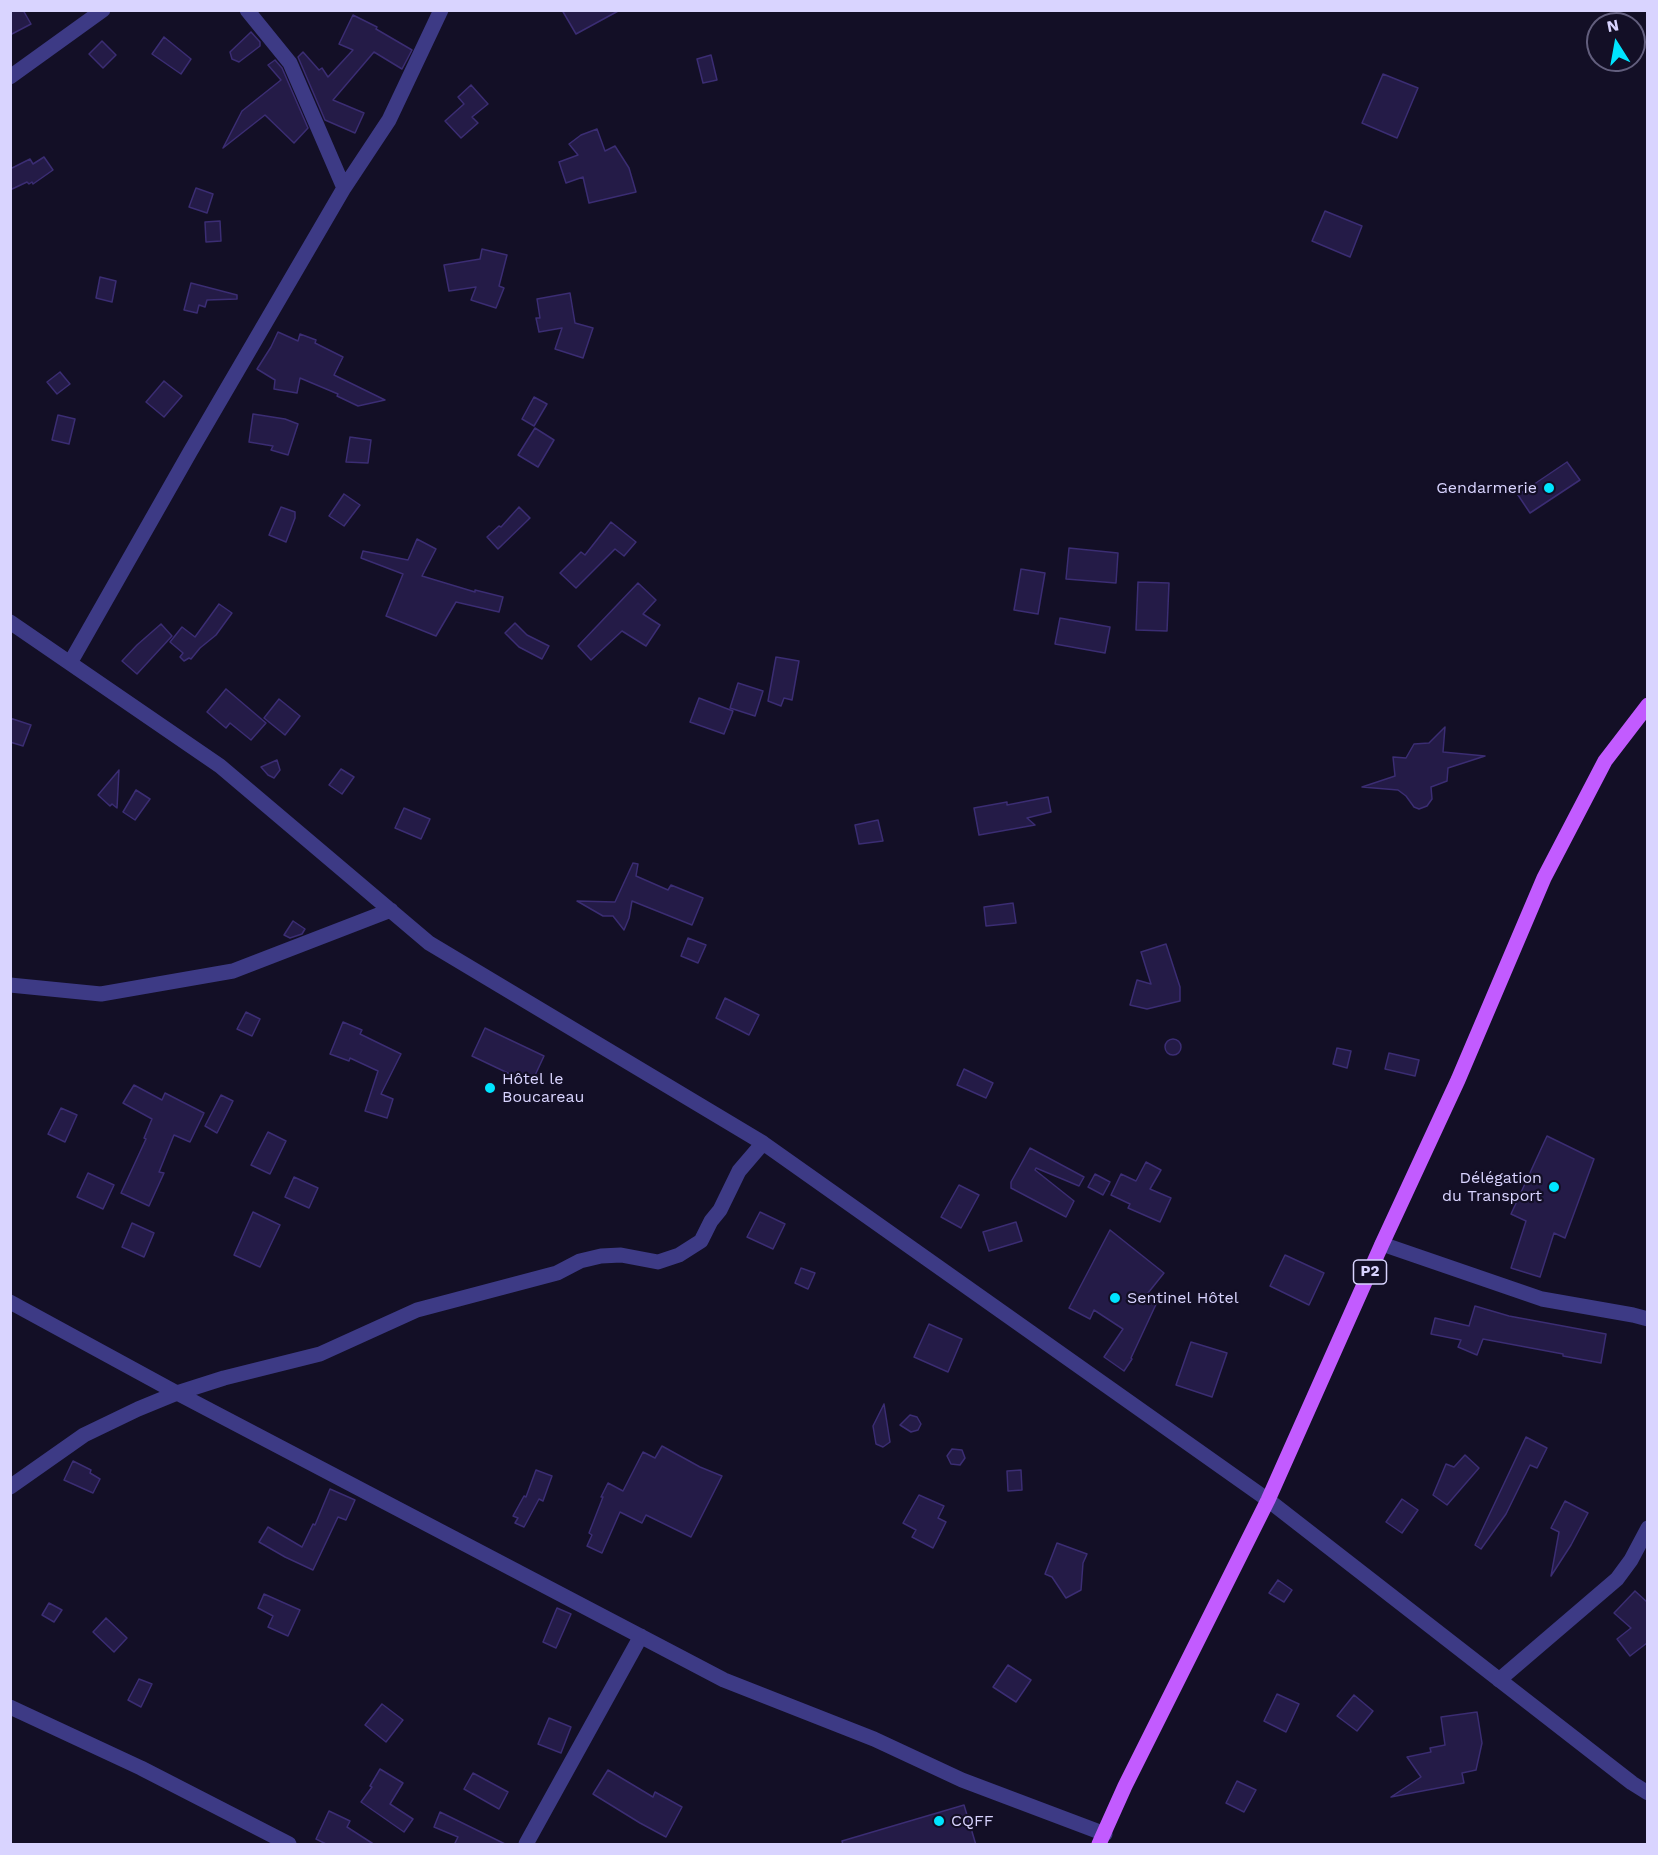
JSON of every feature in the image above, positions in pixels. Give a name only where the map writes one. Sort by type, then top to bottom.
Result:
[{"type":"main road","name":"P2","points":[[1102,1840],[1125,1786],[1268,1500],[1458,1080],[1544,878],[1605,762],[1647,705]]},
{"type":"street","points":[[10,77],[103,10]]},
{"type":"street","points":[[247,10],[290,63],[344,188]]},
{"type":"street","points":[[70,663],[344,188],[389,120],[441,10]]},
{"type":"street","points":[[10,622],[220,766],[429,943],[763,1143],[1268,1500],[1647,1793]]},
{"type":"street","points":[[10,985],[101,994],[233,971],[391,910]]},
{"type":"street","points":[[10,1487],[84,1435],[177,1393],[224,1378],[320,1354],[417,1310],[557,1273],[580,1261],[601,1256],[621,1255],[658,1262],[679,1255],[701,1241],[711,1221],[720,1210],[739,1171],[763,1143]]},
{"type":"street","points":[[1382,1244],[1542,1299],[1647,1319]]},
{"type":"street","points":[[10,1302],[177,1393],[724,1680],[874,1739],[962,1780],[1102,1840]]},
{"type":"street","points":[[1499,1680],[1617,1579],[1631,1560],[1647,1528]]},
{"type":"street","points":[[526,1845],[641,1636]]},
{"type":"street","points":[[10,1707],[141,1768],[289,1845]]},
{"type":"building","points":[[10,10],[23,10],[31,24],[10,35]]},
{"type":"building","points":[[562,10],[620,10],[576,34]]},
{"type":"building","points":[[353,15],[377,27],[376,29],[412,50],[402,69],[374,52],[333,100],[364,113],[355,133],[325,120],[298,57],[303,52],[319,70],[322,68],[328,77],[353,50],[339,44]]},
{"type":"building","points":[[251,32],[260,42],[260,46],[239,62],[232,59],[230,52]]},
{"type":"building","points":[[164,37],[191,59],[181,74],[152,54]]},
{"type":"building","points":[[102,41],[116,55],[103,68],[89,54]]},
{"type":"building","points":[[711,55],[717,80],[703,83],[697,59]]},
{"type":"building","points":[[275,60],[282,68],[308,128],[294,143],[265,115],[223,148],[242,111],[281,80],[268,65]]},
{"type":"building","points":[[1383,74],[1418,88],[1397,138],[1362,123]]},
{"type":"building","points":[[471,85],[488,104],[472,117],[478,123],[461,138],[445,121],[464,104],[458,97]]},
{"type":"building","points":[[597,129],[605,151],[615,146],[629,168],[636,192],[589,203],[583,177],[566,183],[559,162],[578,155],[569,144],[581,135]]},
{"type":"building","points":[[44,157],[53,170],[33,184],[27,182],[10,190],[10,169],[30,159],[33,164]]},
{"type":"building","points":[[196,188],[213,194],[207,213],[189,207]]},
{"type":"building","points":[[1325,211],[1362,226],[1350,257],[1312,241]]},
{"type":"building","points":[[220,221],[221,241],[206,242],[205,222]]},
{"type":"building","points":[[482,249],[507,255],[499,286],[504,288],[496,308],[471,300],[476,287],[449,291],[444,265],[480,259]]},
{"type":"building","points":[[100,277],[116,281],[112,302],[96,298]]},
{"type":"building","points":[[191,283],[237,295],[237,299],[207,300],[205,307],[199,305],[197,313],[184,310]]},
{"type":"building","points":[[570,293],[575,323],[593,328],[583,358],[555,349],[562,328],[539,332],[536,318],[540,318],[537,299]]},
{"type":"building","points":[[278,332],[298,341],[300,334],[316,340],[315,343],[343,357],[334,375],[385,400],[358,406],[337,396],[338,394],[300,378],[297,393],[274,389],[275,380],[257,369]]},
{"type":"building","points":[[60,372],[70,384],[57,394],[47,382]]},
{"type":"building","points":[[164,381],[182,396],[164,417],[146,402]]},
{"type":"building","points":[[534,397],[547,404],[534,426],[522,419]]},
{"type":"building","points":[[253,414],[285,419],[298,424],[288,455],[271,450],[273,446],[249,442]]},
{"type":"building","points":[[58,415],[75,419],[69,444],[52,440]]},
{"type":"building","points":[[535,428],[554,440],[538,467],[518,455]]},
{"type":"building","points":[[350,437],[371,440],[368,463],[346,462]]},
{"type":"building","name":"Gendarmerie","points":[[1567,462],[1580,480],[1530,513],[1518,495]]},
{"type":"building","points":[[344,494],[360,505],[344,526],[329,516]]},
{"type":"building","points":[[281,507],[295,512],[286,542],[269,535]]},
{"type":"building","points":[[519,507],[530,518],[498,549],[487,537],[499,526],[501,527]]},
{"type":"building","points":[[611,522],[636,542],[624,556],[615,549],[576,588],[560,573],[581,552],[585,555]]},
{"type":"building","points":[[417,539],[436,549],[422,576],[475,592],[475,590],[503,597],[499,612],[456,602],[436,636],[386,616],[403,574],[361,558],[363,551],[408,560]]},
{"type":"building","points":[[1069,548],[1118,553],[1116,583],[1066,579]]},
{"type":"building","points":[[1021,569],[1045,573],[1038,614],[1014,610]]},
{"type":"building","points":[[1138,582],[1169,583],[1167,631],[1136,630]]},
{"type":"building","points":[[638,583],[656,600],[643,614],[660,625],[646,646],[622,631],[591,660],[578,646]]},
{"type":"building","points":[[219,604],[232,613],[216,635],[191,659],[184,661],[180,657],[183,653],[170,642],[182,627],[195,637]]},
{"type":"building","points":[[1060,618],[1110,627],[1105,653],[1055,644]]},
{"type":"building","points":[[515,623],[527,635],[549,646],[542,659],[519,647],[505,633]]},
{"type":"building","points":[[161,624],[172,636],[137,674],[122,661]]},
{"type":"building","points":[[776,657],[799,661],[792,700],[784,698],[781,706],[768,701]]},
{"type":"building","points":[[738,683],[763,691],[755,716],[730,708]]},
{"type":"building","points":[[226,689],[266,723],[251,740],[230,723],[226,728],[207,712]]},
{"type":"building","points":[[699,698],[733,711],[724,734],[690,722]]},
{"type":"building","points":[[279,699],[300,716],[285,735],[264,718]]},
{"type":"building","points":[[10,718],[31,725],[23,746],[10,742]]},
{"type":"building","points":[[1445,727],[1443,752],[1485,756],[1448,768],[1447,781],[1431,787],[1432,799],[1427,806],[1419,809],[1414,807],[1398,790],[1362,787],[1395,776],[1393,757],[1406,758],[1414,744],[1429,743]]},
{"type":"building","points":[[277,760],[280,770],[274,778],[261,767]]},
{"type":"building","points":[[341,769],[354,777],[342,794],[329,785]]},
{"type":"building","points":[[119,770],[117,808],[112,804],[110,806],[98,795]]},
{"type":"building","points":[[136,790],[150,799],[135,820],[123,812]]},
{"type":"building","points":[[1048,797],[1051,812],[1027,818],[1035,825],[979,835],[974,808],[1007,802],[1007,805]]},
{"type":"building","points":[[404,808],[430,819],[421,839],[395,828]]},
{"type":"building","points":[[878,820],[883,841],[859,844],[855,825]]},
{"type":"building","points":[[633,863],[638,864],[636,876],[668,890],[671,885],[703,898],[692,925],[632,901],[624,930],[613,916],[603,916],[577,901],[615,902]]},
{"type":"building","points":[[1013,903],[1016,923],[986,926],[984,907]]},
{"type":"building","points":[[293,921],[305,929],[302,934],[290,938],[284,935]]},
{"type":"building","points":[[688,938],[706,945],[698,963],[681,956]]},
{"type":"building","points":[[1166,944],[1180,987],[1180,1001],[1147,1009],[1130,1005],[1137,980],[1151,984],[1141,952]]},
{"type":"building","points":[[725,998],[759,1015],[749,1035],[716,1018]]},
{"type":"building","points":[[246,1012],[260,1019],[252,1036],[237,1029]]},
{"type":"building","points":[[343,1022],[362,1030],[360,1034],[401,1054],[381,1094],[393,1099],[387,1118],[365,1111],[378,1071],[350,1058],[349,1061],[330,1054]]},
{"type":"building","points":[[485,1028],[544,1056],[531,1084],[472,1056]]},
{"type":"building","points":[[1173,1039],[1181,1047],[1173,1055],[1165,1047]]},
{"type":"building","points":[[1337,1048],[1351,1051],[1347,1068],[1333,1064]]},
{"type":"building","points":[[1389,1053],[1419,1060],[1415,1076],[1385,1069]]},
{"type":"building","points":[[964,1069],[993,1083],[986,1098],[957,1085]]},
{"type":"building","points":[[134,1085],[162,1100],[165,1093],[204,1113],[190,1142],[174,1135],[159,1172],[164,1173],[149,1206],[121,1193],[146,1139],[144,1138],[152,1119],[123,1103]]},
{"type":"building","points":[[221,1095],[233,1101],[217,1133],[205,1126]]},
{"type":"building","points":[[61,1108],[77,1115],[65,1142],[48,1134]]},
{"type":"building","points":[[268,1132],[286,1141],[270,1174],[251,1165]]},
{"type":"building","name":"Délégation du Transport","points":[[1547,1136],[1594,1159],[1565,1238],[1554,1233],[1540,1277],[1511,1268],[1526,1221],[1511,1214]]},
{"type":"building","points":[[1030,1148],[1084,1177],[1079,1186],[1036,1168],[1035,1170],[1074,1201],[1066,1217],[1011,1188],[1011,1182]]},
{"type":"building","points":[[1146,1162],[1161,1170],[1150,1189],[1171,1198],[1160,1222],[1128,1208],[1130,1204],[1111,1195],[1121,1174],[1136,1181]]},
{"type":"building","points":[[88,1173],[114,1185],[103,1209],[77,1197]]},
{"type":"building","points":[[1095,1174],[1110,1182],[1103,1195],[1088,1187]]},
{"type":"building","points":[[294,1177],[318,1188],[309,1208],[285,1197]]},
{"type":"building","points":[[959,1185],[979,1195],[961,1228],[941,1217]]},
{"type":"building","points":[[253,1212],[280,1225],[260,1267],[234,1255]]},
{"type":"building","points":[[760,1212],[785,1224],[773,1249],[747,1237]]},
{"type":"building","points":[[1016,1222],[1022,1241],[989,1251],[983,1232]]},
{"type":"building","points":[[132,1223],[154,1233],[144,1257],[122,1247]]},
{"type":"building","points":[[1110,1230],[1164,1273],[1148,1293],[1158,1300],[1132,1359],[1124,1371],[1104,1357],[1123,1329],[1094,1310],[1090,1319],[1069,1308]]},
{"type":"building","points":[[1285,1255],[1324,1273],[1309,1305],[1270,1286]]},
{"type":"building","points":[[801,1268],[815,1273],[808,1289],[795,1283]]},
{"type":"building","points":[[1475,1306],[1509,1316],[1606,1334],[1601,1363],[1483,1339],[1477,1355],[1458,1347],[1461,1340],[1431,1334],[1435,1318],[1469,1326]]},
{"type":"building","points":[[929,1324],[962,1339],[948,1372],[914,1357]]},
{"type":"building","points":[[1191,1342],[1227,1353],[1212,1397],[1176,1385]]},
{"type":"building","points":[[884,1404],[890,1442],[883,1447],[876,1444],[873,1426]]},
{"type":"building","points":[[910,1415],[917,1417],[921,1424],[918,1430],[911,1432],[900,1425]]},
{"type":"building","points":[[1526,1437],[1547,1448],[1537,1468],[1530,1465],[1506,1514],[1481,1549],[1475,1545]]},
{"type":"building","points":[[662,1446],[722,1476],[691,1537],[646,1515],[642,1523],[620,1512],[602,1553],[587,1546],[592,1535],[589,1533],[603,1497],[601,1497],[608,1483],[623,1491],[643,1452],[655,1458]]},
{"type":"building","points":[[952,1449],[962,1450],[965,1458],[960,1465],[951,1464],[947,1456]]},
{"type":"building","points":[[1465,1455],[1479,1468],[1447,1505],[1433,1495],[1446,1464],[1454,1467]]},
{"type":"building","points":[[73,1461],[91,1470],[90,1473],[100,1479],[93,1493],[64,1480]]},
{"type":"building","points":[[536,1470],[552,1476],[543,1501],[539,1499],[524,1527],[515,1523],[518,1518],[513,1516],[524,1496],[526,1497]]},
{"type":"building","points":[[1021,1470],[1022,1490],[1008,1491],[1007,1471]]},
{"type":"building","points":[[330,1489],[355,1500],[346,1520],[338,1517],[313,1570],[259,1542],[268,1527],[302,1547],[313,1524],[315,1525]]},
{"type":"building","points":[[919,1495],[944,1506],[938,1518],[946,1522],[933,1548],[912,1537],[916,1530],[903,1523]]},
{"type":"building","points":[[1402,1499],[1418,1510],[1402,1533],[1386,1522]]},
{"type":"building","points":[[1565,1501],[1588,1513],[1551,1576],[1559,1532],[1551,1528]]},
{"type":"building","points":[[1057,1543],[1087,1554],[1083,1563],[1081,1590],[1066,1598],[1052,1577],[1045,1574]]},
{"type":"building","points":[[1278,1580],[1292,1590],[1284,1602],[1269,1593]]},
{"type":"building","points":[[1635,1591],[1647,1602],[1647,1643],[1630,1656],[1617,1639],[1631,1628],[1614,1613]]},
{"type":"building","points":[[264,1594],[300,1610],[288,1636],[268,1627],[273,1616],[258,1608]]},
{"type":"building","points":[[49,1603],[62,1610],[54,1622],[42,1615]]},
{"type":"building","points":[[557,1608],[571,1614],[556,1648],[543,1642]]},
{"type":"building","points":[[106,1618],[127,1638],[114,1652],[93,1632]]},
{"type":"building","points":[[1008,1665],[1031,1680],[1016,1702],[993,1687]]},
{"type":"building","points":[[139,1679],[152,1684],[141,1707],[128,1700]]},
{"type":"building","points":[[1277,1694],[1299,1704],[1286,1732],[1264,1721]]},
{"type":"building","points":[[1354,1695],[1373,1711],[1357,1731],[1337,1716]]},
{"type":"building","points":[[382,1704],[403,1720],[386,1742],[365,1725]]},
{"type":"building","points":[[1477,1712],[1482,1743],[1476,1770],[1462,1773],[1464,1783],[1391,1797],[1421,1777],[1407,1757],[1431,1752],[1430,1748],[1445,1745],[1441,1717]]},
{"type":"building","points":[[549,1718],[571,1727],[561,1753],[538,1744]]},
{"type":"building","points":[[380,1769],[403,1783],[390,1804],[413,1819],[404,1832],[361,1802],[372,1787],[370,1786]]},
{"type":"building","points":[[608,1770],[653,1797],[655,1792],[682,1807],[666,1837],[593,1794]]},
{"type":"building","points":[[473,1773],[508,1792],[499,1809],[464,1789]]},
{"type":"building","points":[[1237,1781],[1256,1790],[1244,1812],[1226,1803]]},
{"type":"building","name":"CQFF","points":[[964,1805],[976,1845],[843,1845],[842,1841]]},
{"type":"building","points":[[329,1811],[350,1821],[347,1827],[375,1845],[328,1845],[316,1839]]},
{"type":"building","points":[[440,1812],[507,1845],[454,1845],[458,1837],[434,1827]]},
{"type":"place","name":"Gendarmerie","points":[[1549,488]]},
{"type":"place","name":"Hôtel le Boucareau","points":[[490,1088]]},
{"type":"place","name":"Délégation du Transport","points":[[1554,1187]]},
{"type":"place","name":"Sentinel Hôtel","points":[[1115,1298]]},
{"type":"place","name":"CQFF","points":[[939,1821]]}]
